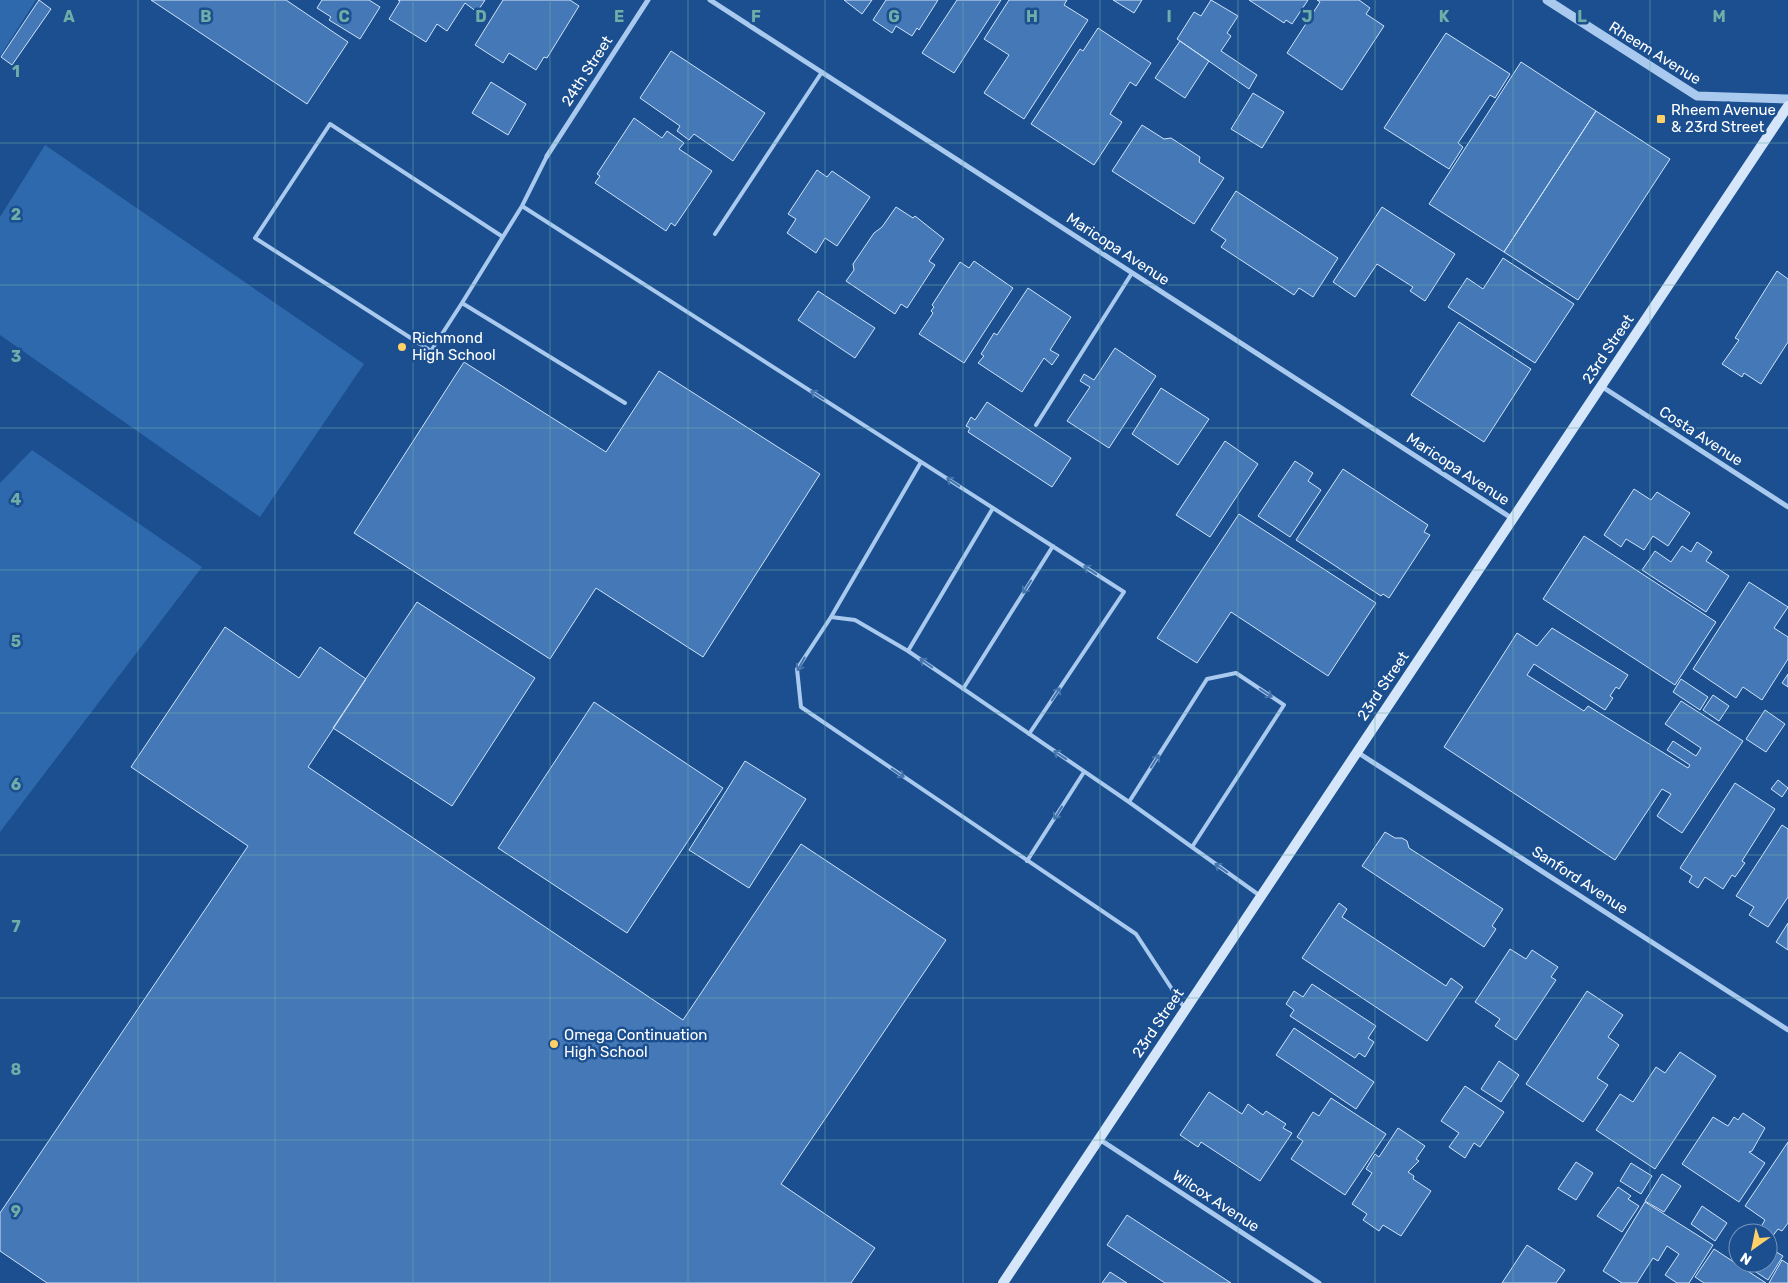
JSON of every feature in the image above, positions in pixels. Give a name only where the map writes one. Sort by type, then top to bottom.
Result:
[{"type":"main road","name":"23rd Street","points":[[1003,1283],[1788,106]]},
{"type":"street","name":"24th Street","points":[[547,156],[648,0]]},
{"type":"street","name":"Maricopa Avenue","points":[[710,0],[1513,519]]},
{"type":"street","name":"Rheem Avenue","points":[[1548,0],[1697,96],[1788,99]]},
{"type":"street","name":"Costa Avenue","points":[[1601,386],[1788,507]]},
{"type":"street","name":"Sanford Avenue","points":[[1358,752],[1788,1030]]},
{"type":"street","name":"Wilcox Avenue","points":[[1099,1139],[1319,1283]]},
{"type":"lane","points":[[715,234],[822,72]]},
{"type":"lane","points":[[503,237],[330,124],[255,238],[431,351],[462,303],[503,237],[522,206],[547,156]]},
{"type":"lane","points":[[522,206],[1124,592],[1029,734]]},
{"type":"lane","points":[[1036,424],[1132,273]]},
{"type":"lane","points":[[462,303],[626,403]]},
{"type":"lane","points":[[921,462],[831,617],[797,670],[801,707],[1136,934],[1185,1010]]},
{"type":"lane","points":[[908,651],[993,508]]},
{"type":"lane","points":[[963,689],[1053,546]]},
{"type":"lane","points":[[831,617],[855,620],[908,651],[1129,802],[1261,896]]},
{"type":"lane","points":[[1129,802],[1207,679],[1236,673],[1284,705],[1192,847]]},
{"type":"lane","points":[[1027,861],[1084,772]]},
{"type":"shaded area","points":[[0,0],[36,0],[0,56]]},
{"type":"shaded area","points":[[45,145],[364,364],[260,517],[0,335],[0,217]]},
{"type":"shaded area","points":[[32,450],[202,567],[0,832],[0,483]]},
{"type":"building","points":[[39,0],[51,9],[12,65],[1,57]]},
{"type":"building","points":[[151,0],[286,0],[348,42],[307,104]]},
{"type":"building","points":[[322,0],[369,0],[380,7],[360,39],[329,20],[331,17],[317,8]]},
{"type":"building","points":[[398,0],[485,0],[477,12],[465,3],[447,31],[437,24],[426,42],[389,19],[400,1]]},
{"type":"building","points":[[503,0],[570,0],[579,6],[547,58],[544,57],[536,70],[509,53],[503,63],[475,45]]},
{"type":"building","points":[[844,0],[872,0],[862,14]]},
{"type":"building","points":[[886,0],[938,0],[919,30],[917,28],[912,36],[896,26],[892,33],[873,20]]},
{"type":"building","points":[[957,0],[1001,0],[954,73],[922,53]]},
{"type":"building","points":[[1009,0],[1067,0],[1064,5],[1088,20],[1024,119],[984,93],[1009,55],[984,39]]},
{"type":"building","points":[[1113,0],[1142,0],[1134,13]]},
{"type":"building","points":[[1211,0],[1238,16],[1227,33],[1231,36],[1221,51],[1257,75],[1249,89],[1177,39],[1194,12],[1201,16]]},
{"type":"building","points":[[1249,0],[1308,0],[1292,24],[1286,20],[1284,23]]},
{"type":"building","points":[[1317,0],[1359,0],[1370,8],[1366,14],[1384,26],[1342,90],[1287,53],[1320,2]]},
{"type":"building","points":[[1098,28],[1151,63],[1136,86],[1130,82],[1110,114],[1122,122],[1094,165],[1031,124],[1080,49],[1083,51]]},
{"type":"building","points":[[1446,33],[1510,74],[1495,98],[1490,95],[1458,143],[1463,147],[1449,169],[1384,128]]},
{"type":"building","points":[[1180,41],[1209,61],[1185,98],[1155,78]]},
{"type":"building","points":[[671,51],[765,113],[733,161],[694,134],[689,140],[677,131],[680,126],[640,98]]},
{"type":"building","points":[[1521,62],[1596,111],[1504,252],[1429,204]]},
{"type":"building","points":[[491,82],[526,104],[508,135],[472,113]]},
{"type":"building","points":[[1253,93],[1284,112],[1262,148],[1231,129]]},
{"type":"building","points":[[1596,111],[1670,159],[1578,300],[1504,252]]},
{"type":"building","points":[[634,118],[662,138],[667,131],[684,143],[679,149],[712,171],[675,226],[671,223],[666,231],[595,183],[600,176],[597,174]]},
{"type":"building","points":[[1142,125],[1164,139],[1171,138],[1200,157],[1199,162],[1224,178],[1194,224],[1112,171]]},
{"type":"building","points":[[817,170],[827,177],[832,171],[870,197],[837,246],[825,238],[816,253],[787,233],[796,219],[788,214]]},
{"type":"building","points":[[1236,191],[1338,258],[1313,297],[1299,288],[1294,295],[1221,247],[1226,240],[1211,230]]},
{"type":"building","points":[[896,207],[913,218],[915,216],[944,239],[929,261],[935,265],[907,308],[901,304],[895,314],[846,281],[854,270],[853,264],[874,233],[882,227]]},
{"type":"building","points":[[1382,207],[1455,254],[1425,301],[1410,291],[1413,287],[1377,264],[1355,297],[1333,282]]},
{"type":"building","points":[[1503,258],[1574,304],[1535,363],[1448,307],[1467,278],[1483,289]]},
{"type":"building","points":[[974,261],[1013,288],[964,363],[919,334],[933,313],[931,311],[934,307],[932,305],[960,262],[969,268]]},
{"type":"building","points":[[1777,271],[1788,279],[1788,342],[1761,384],[1744,373],[1742,377],[1722,364],[1739,340],[1735,338]]},
{"type":"building","points":[[1028,288],[1071,317],[1050,350],[1059,355],[1052,365],[1044,358],[1022,392],[978,363],[984,356],[981,354],[994,333],[997,335]]},
{"type":"building","points":[[818,291],[875,328],[855,358],[798,320]]},
{"type":"building","points":[[1459,322],[1531,369],[1484,442],[1411,395]]},
{"type":"building","points":[[1115,348],[1156,376],[1109,448],[1067,421],[1090,387],[1080,381],[1084,374],[1094,380]]},
{"type":"building","points":[[464,362],[606,452],[659,371],[820,474],[703,657],[596,588],[550,659],[354,533]]},
{"type":"building","points":[[1161,388],[1209,419],[1178,465],[1132,434]]},
{"type":"building","points":[[987,402],[1071,458],[1052,487],[968,432],[970,428],[966,426],[971,417],[975,420]]},
{"type":"building","points":[[1225,441],[1258,464],[1210,537],[1176,515]]},
{"type":"building","points":[[1295,461],[1313,473],[1308,481],[1321,490],[1290,537],[1258,516]]},
{"type":"building","points":[[1343,469],[1428,525],[1424,532],[1430,535],[1389,598],[1383,594],[1381,596],[1296,540]]},
{"type":"building","points":[[1634,489],[1651,500],[1657,492],[1690,513],[1668,546],[1653,536],[1644,550],[1626,539],[1621,547],[1604,535]]},
{"type":"building","points":[[1239,514],[1376,603],[1328,676],[1231,612],[1197,663],[1157,638]]},
{"type":"building","points":[[1584,536],[1716,622],[1675,685],[1543,599]]},
{"type":"building","points":[[1697,542],[1712,552],[1706,561],[1729,576],[1706,612],[1642,570],[1655,551],[1671,562],[1682,546],[1691,552]]},
{"type":"building","points":[[1749,582],[1788,607],[1774,628],[1788,637],[1788,659],[1762,700],[1743,687],[1736,698],[1693,669]]},
{"type":"building","points":[[417,602],[535,678],[452,806],[333,728]]},
{"type":"building","points":[[225,627],[299,678],[320,647],[366,679],[308,767],[683,1020],[801,844],[946,940],[781,1184],[875,1248],[851,1283],[47,1283],[0,1251],[0,1213],[248,846],[131,767]]},
{"type":"building","points":[[1552,628],[1628,675],[1619,689],[1616,687],[1610,696],[1613,698],[1605,710],[1534,664],[1527,675],[1584,711],[1588,706],[1688,768],[1690,765],[1667,750],[1673,741],[1696,756],[1701,748],[1665,724],[1681,701],[1743,741],[1682,833],[1657,816],[1671,794],[1662,789],[1615,860],[1444,747],[1517,633],[1537,646]]},
{"type":"building","points":[[1788,674],[1788,687],[1782,683]]},
{"type":"building","points":[[1681,679],[1708,697],[1700,710],[1673,692]]},
{"type":"building","points":[[1713,695],[1729,706],[1719,721],[1703,710]]},
{"type":"building","points":[[594,702],[723,788],[627,933],[498,848]]},
{"type":"building","points":[[1765,710],[1785,724],[1766,752],[1746,739]]},
{"type":"building","points":[[745,761],[806,799],[749,888],[689,850]]},
{"type":"building","points":[[1778,780],[1788,788],[1782,797],[1771,789]]},
{"type":"building","points":[[1735,783],[1775,809],[1742,861],[1745,863],[1735,877],[1732,875],[1723,889],[1705,877],[1698,888],[1689,882],[1692,876],[1680,868]]},
{"type":"building","points":[[1782,825],[1788,829],[1788,897],[1768,927],[1749,915],[1754,907],[1736,896]]},
{"type":"building","points":[[1385,832],[1395,838],[1402,838],[1407,841],[1409,848],[1503,909],[1492,926],[1496,929],[1484,947],[1362,866]]},
{"type":"building","points":[[1339,903],[1347,909],[1342,917],[1446,986],[1451,978],[1463,987],[1427,1041],[1302,958]]},
{"type":"building","points":[[1788,923],[1788,950],[1776,942]]},
{"type":"building","points":[[1510,949],[1526,959],[1532,950],[1558,967],[1551,977],[1556,980],[1516,1040],[1495,1026],[1500,1019],[1475,1002]]},
{"type":"building","points":[[1312,984],[1376,1026],[1368,1038],[1374,1042],[1365,1057],[1359,1053],[1355,1058],[1290,1016],[1294,1010],[1286,1004],[1294,991],[1303,997]]},
{"type":"building","points":[[1587,991],[1623,1015],[1608,1037],[1619,1045],[1597,1078],[1608,1085],[1583,1122],[1526,1084]]},
{"type":"building","points":[[1294,1028],[1374,1082],[1356,1109],[1276,1055]]},
{"type":"building","points":[[1680,1052],[1716,1076],[1655,1169],[1596,1130],[1620,1094],[1633,1102],[1656,1067],[1665,1073]]},
{"type":"building","points":[[1499,1061],[1519,1075],[1501,1102],[1481,1089]]},
{"type":"building","points":[[1465,1086],[1504,1112],[1480,1147],[1474,1143],[1465,1158],[1449,1147],[1459,1133],[1441,1121]]},
{"type":"building","points":[[1209,1092],[1242,1114],[1248,1104],[1263,1115],[1266,1111],[1286,1124],[1283,1128],[1292,1133],[1260,1181],[1201,1142],[1198,1147],[1180,1135]]},
{"type":"building","points":[[1331,1098],[1386,1134],[1345,1195],[1291,1159],[1303,1141],[1297,1137],[1313,1112],[1319,1116]]},
{"type":"building","points":[[1743,1113],[1765,1128],[1752,1151],[1749,1152],[1765,1163],[1739,1202],[1682,1164],[1713,1117],[1728,1126],[1734,1117],[1738,1120]]},
{"type":"building","points":[[1398,1128],[1425,1146],[1416,1159],[1419,1161],[1408,1172],[1414,1176],[1413,1179],[1431,1191],[1401,1236],[1383,1225],[1379,1231],[1363,1220],[1367,1214],[1352,1204],[1372,1173],[1366,1169],[1375,1154],[1379,1157]]},
{"type":"building","points":[[1788,1142],[1788,1223],[1782,1231],[1778,1229],[1778,1223],[1763,1223],[1765,1220],[1745,1206]]},
{"type":"building","points":[[1576,1162],[1593,1173],[1576,1200],[1558,1189]]},
{"type":"building","points":[[1631,1163],[1652,1176],[1641,1194],[1620,1181]]},
{"type":"building","points":[[1662,1174],[1681,1186],[1664,1212],[1645,1201]]},
{"type":"building","points":[[1618,1187],[1631,1196],[1628,1199],[1639,1206],[1622,1232],[1597,1216]]},
{"type":"building","points":[[1645,1202],[1713,1245],[1689,1283],[1677,1283],[1665,1275],[1679,1254],[1667,1246],[1658,1261],[1653,1258],[1637,1283],[1622,1283],[1603,1271]]},
{"type":"building","points":[[1702,1206],[1727,1223],[1715,1241],[1691,1224]]},
{"type":"building","points":[[1127,1215],[1231,1283],[1165,1283],[1107,1245]]},
{"type":"building","points":[[1527,1245],[1565,1270],[1556,1283],[1502,1283]]},
{"type":"building","points":[[1714,1249],[1728,1258],[1728,1273],[1751,1273],[1766,1283],[1704,1283],[1695,1277]]},
{"type":"building","points":[[1778,1253],[1783,1256],[1778,1264]]},
{"type":"building","points":[[1782,1260],[1788,1264],[1788,1283],[1769,1283],[1775,1273],[1778,1273],[1778,1267]]},
{"type":"building","points":[[1110,1272],[1127,1283],[1102,1283]]},
{"type":"building","points":[[1758,1273],[1772,1273],[1768,1280]]},
{"type":"place","name":"Rheem Avenue & 23rd Street","points":[[1661,119]]},
{"type":"place","name":"Richmond High School","points":[[402,347]]},
{"type":"place","name":"Omega Continuation High School","points":[[554,1044]]}]
